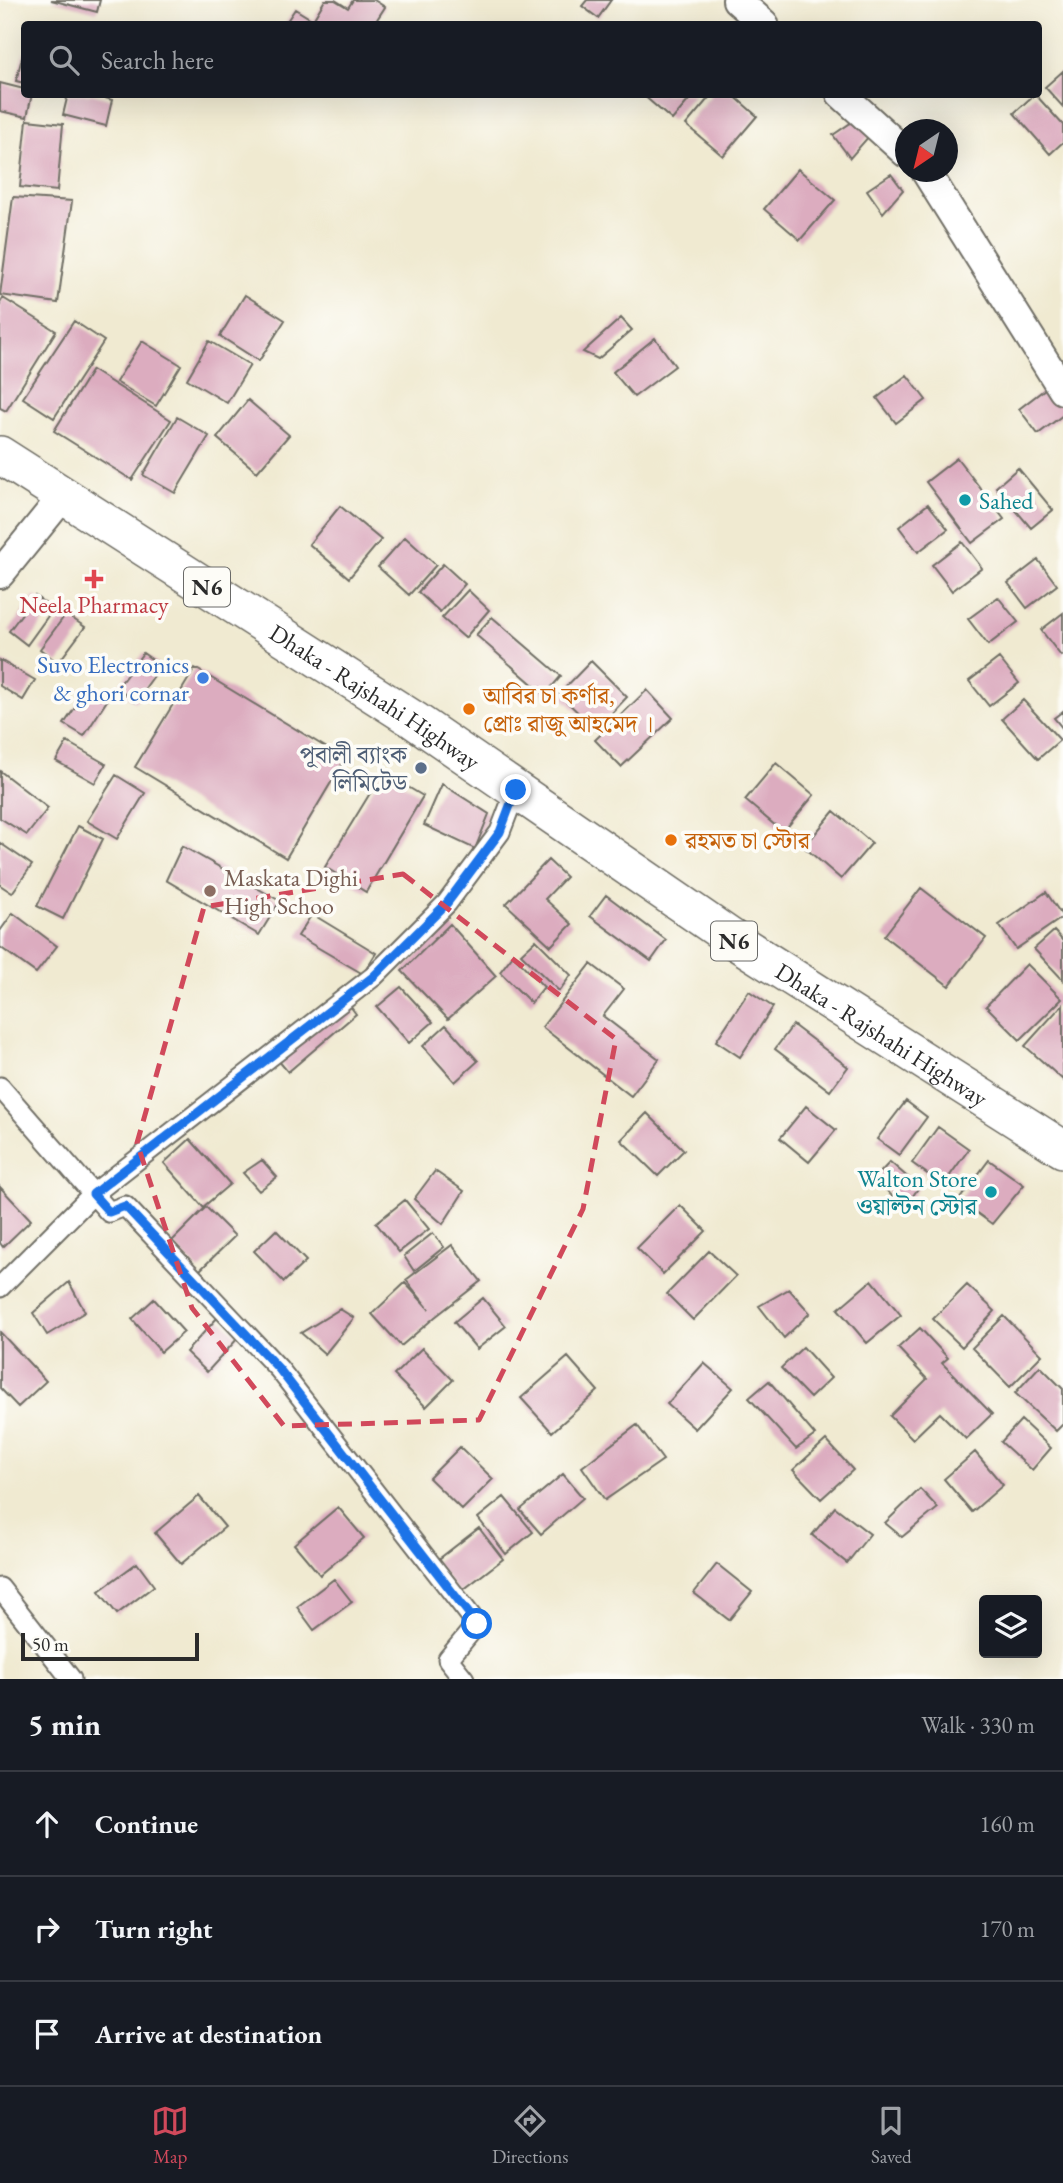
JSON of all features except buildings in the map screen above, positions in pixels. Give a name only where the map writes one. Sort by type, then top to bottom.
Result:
[{"type":"highway","name":"Dhaka - Rajshahi Highway","points":[[0,455],[414,720],[737,942],[1063,1149]]},
{"type":"street","points":[[737,0],[761,21]]},
{"type":"street","points":[[845,98],[895,144]]},
{"type":"street","points":[[932,182],[1063,390]]},
{"type":"street","points":[[0,574],[64,495]]},
{"type":"street","points":[[0,1287],[93,1194],[374,976],[447,903],[500,832],[516,790]]},
{"type":"street","points":[[0,1087],[109,1212],[125,1206],[279,1369],[477,1624],[448,1659],[464,1679]]},
{"type":"street","points":[[0,1588],[71,1679]]},
{"type":"highlighted area","points":[[403,874],[616,1039],[583,1209],[479,1420],[284,1426],[192,1308],[137,1143],[204,907]]},
{"type":"place","name":"Sahed","points":[[965,500]]},
{"type":"place","name":"Neela Pharmacy","points":[[94,579]]},
{"type":"place","name":"Suvo Electronics & ghori cornar","points":[[203,678]]},
{"type":"place","name":"আবির চা কর্ণার, প্রোঃ রাজু আহমেদ ।","points":[[469,709]]},
{"type":"place","name":"পূবালী ব্যাংক লিমিটেড","points":[[421,768]]},
{"type":"place","name":"রহমত চা স্টোর","points":[[671,840]]},
{"type":"place","name":"Maskata Dighi High Schoo","points":[[210,891]]},
{"type":"place","name":"Walton Store ওয়াল্টন স্টোর","points":[[991,1192]]},
{"type":"route","points":[[477,1624],[279,1369],[125,1206],[109,1212],[93,1194],[374,976],[447,903],[500,832],[516,790]]}]
